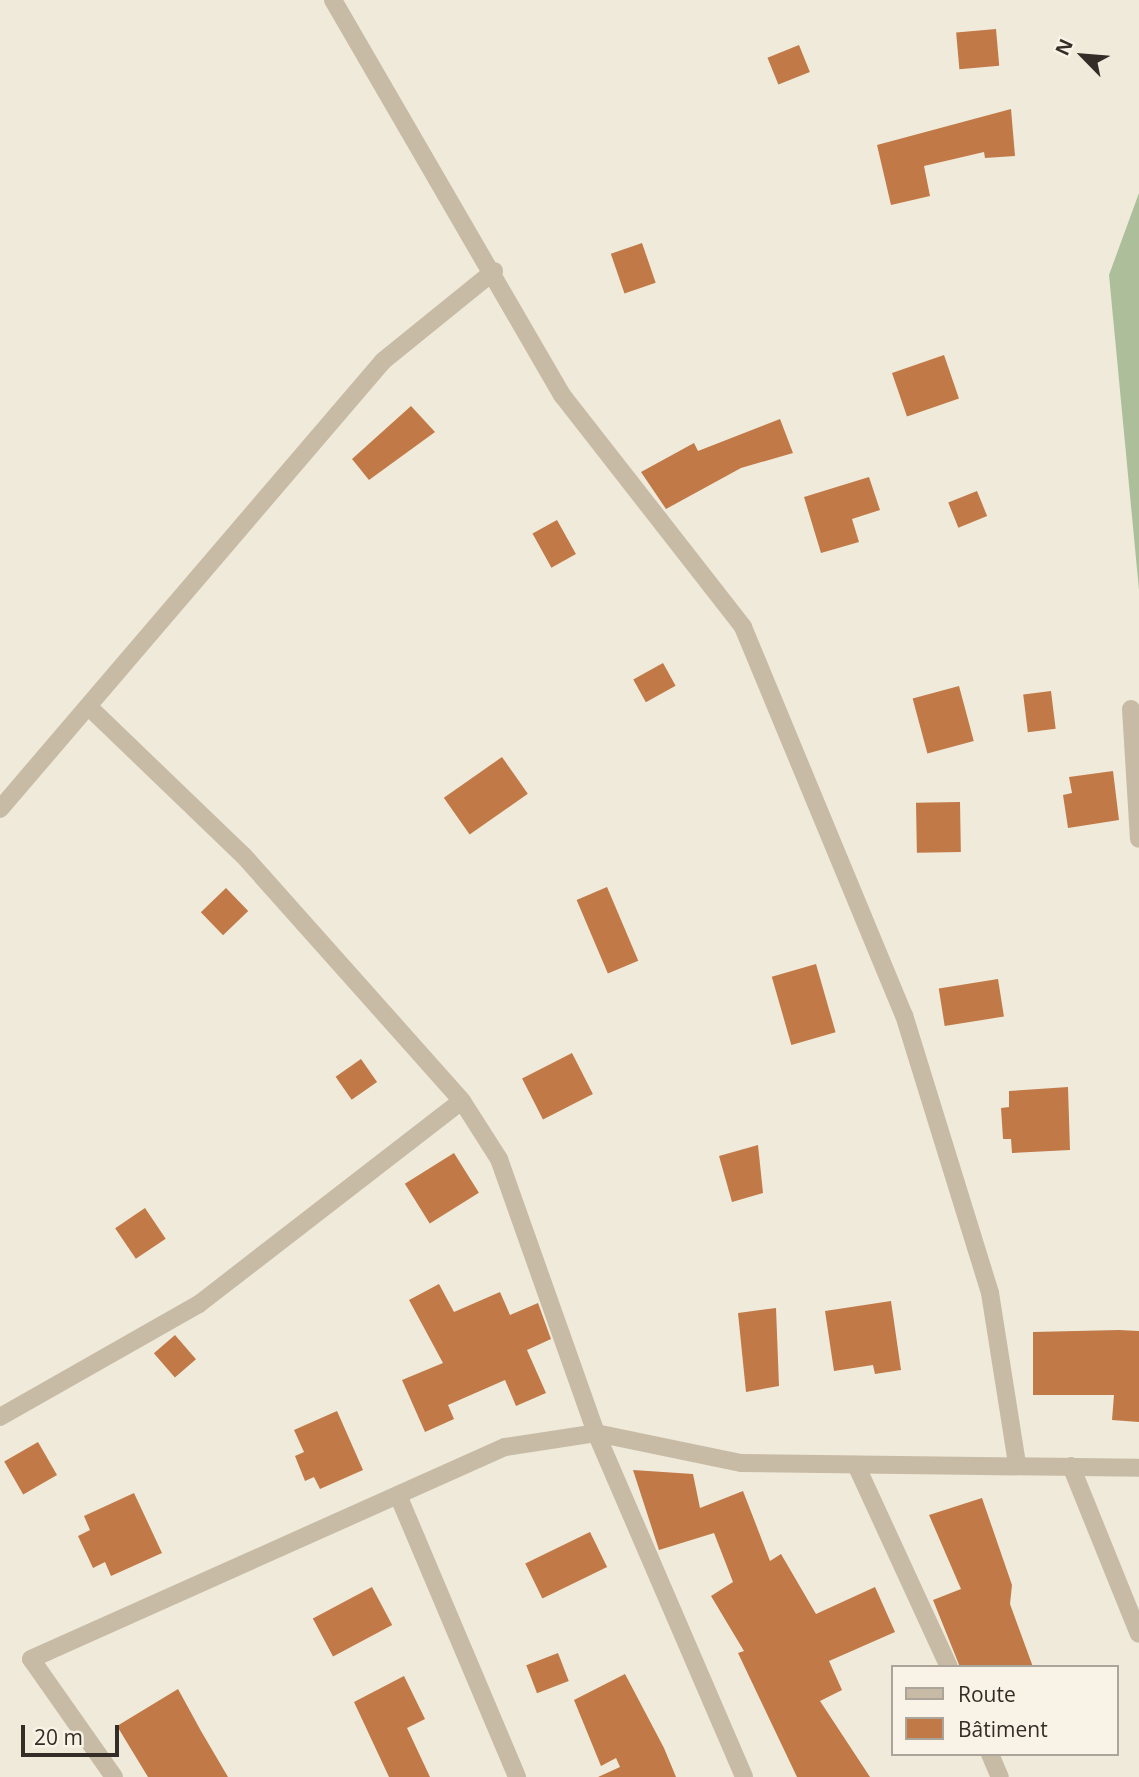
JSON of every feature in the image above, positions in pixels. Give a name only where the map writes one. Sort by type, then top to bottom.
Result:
[{"type":"street","points":[[333,0],[494,271],[562,396],[743,627],[904,1015],[990,1293],[1017,1464]]},
{"type":"street","points":[[0,808],[90,708],[277,478],[383,361],[494,271]]},
{"type":"street","points":[[90,708],[243,855],[461,1101],[499,1159],[596,1433],[744,1777]]},
{"type":"street","points":[[1131,709],[1139,839]]},
{"type":"street","points":[[0,1417],[199,1304],[461,1101]]},
{"type":"street","points":[[114,1777],[31,1659],[505,1447],[596,1433],[741,1463],[857,1467],[1017,1464],[1139,1468]]},
{"type":"street","points":[[1071,1466],[1139,1634]]},
{"type":"street","points":[[857,1467],[948,1665]]},
{"type":"street","points":[[398,1495],[517,1777]]},
{"type":"street","points":[[991,1756],[1000,1777]]},
{"type":"green space","points":[[1139,193],[1139,590],[1109,275]]},
{"type":"building","points":[[996,29],[999,66],[959,69],[956,32]]},
{"type":"building","points":[[799,45],[810,72],[778,85],[767,58]]},
{"type":"building","points":[[1011,109],[1015,156],[985,158],[984,152],[924,166],[930,196],[891,205],[877,145]]},
{"type":"building","points":[[642,243],[656,283],[624,293],[611,254]]},
{"type":"building","points":[[944,355],[959,398],[907,416],[892,373]]},
{"type":"building","points":[[411,406],[435,432],[369,480],[352,459]]},
{"type":"building","points":[[780,419],[793,453],[741,468],[666,509],[641,472],[694,443],[698,451]]},
{"type":"building","points":[[869,477],[880,510],[852,519],[859,542],[821,553],[804,497]]},
{"type":"building","points":[[977,491],[987,516],[958,528],[948,503]]},
{"type":"building","points":[[557,520],[576,554],[551,568],[533,534]]},
{"type":"building","points":[[663,663],[676,686],[646,702],[633,679]]},
{"type":"building","points":[[959,686],[974,741],[927,753],[913,698]]},
{"type":"building","points":[[1051,691],[1056,729],[1028,732],[1023,694]]},
{"type":"building","points":[[502,757],[528,794],[470,835],[444,798]]},
{"type":"building","points":[[1113,771],[1119,820],[1068,828],[1063,795],[1072,793],[1069,777]]},
{"type":"building","points":[[960,802],[961,852],[917,853],[916,803]]},
{"type":"building","points":[[607,887],[638,961],[608,974],[577,900]]},
{"type":"building","points":[[226,888],[248,911],[223,935],[201,912]]},
{"type":"building","points":[[816,964],[836,1032],[791,1045],[772,977]]},
{"type":"building","points":[[998,979],[1004,1017],[945,1026],[939,988]]},
{"type":"building","points":[[572,1053],[593,1094],[543,1119],[522,1078]]},
{"type":"building","points":[[361,1059],[377,1082],[352,1100],[336,1077]]},
{"type":"building","points":[[1068,1087],[1070,1150],[1012,1153],[1011,1139],[1003,1139],[1001,1108],[1009,1107],[1009,1091]]},
{"type":"building","points":[[758,1145],[763,1193],[732,1202],[719,1156]]},
{"type":"building","points":[[454,1153],[479,1193],[430,1224],[405,1184]]},
{"type":"building","points":[[145,1208],[166,1239],[136,1259],[115,1228]]},
{"type":"building","points":[[439,1284],[454,1312],[500,1292],[510,1315],[538,1303],[551,1339],[527,1350],[546,1393],[516,1406],[505,1380],[448,1405],[454,1419],[425,1432],[402,1380],[443,1363],[409,1300]]},
{"type":"building","points":[[891,1301],[901,1370],[875,1374],[873,1365],[834,1371],[825,1311]]},
{"type":"building","points":[[776,1308],[779,1386],[746,1392],[738,1313]]},
{"type":"building","points":[[1139,1331],[1139,1422],[1112,1420],[1114,1395],[1033,1395],[1033,1332]]},
{"type":"building","points":[[175,1335],[196,1359],[175,1378],[154,1353]]},
{"type":"building","points":[[337,1411],[363,1470],[320,1489],[314,1477],[305,1481],[295,1456],[304,1452],[294,1430]]},
{"type":"building","points":[[38,1442],[57,1475],[23,1494],[4,1462]]},
{"type":"building","points":[[633,1470],[693,1474],[700,1508],[743,1491],[770,1561],[781,1554],[816,1614],[875,1587],[895,1632],[829,1661],[842,1690],[820,1701],[870,1777],[797,1777],[738,1653],[744,1651],[711,1596],[733,1582],[714,1533],[659,1550]]},
{"type":"building","points":[[134,1493],[162,1553],[111,1576],[105,1562],[93,1568],[78,1536],[90,1530],[84,1516]]},
{"type":"building","points":[[982,1498],[1012,1585],[1010,1604],[1032,1665],[959,1665],[933,1600],[961,1589],[929,1515]]},
{"type":"building","points":[[590,1532],[607,1567],[542,1599],[525,1564]]},
{"type":"building","points":[[372,1587],[392,1625],[333,1656],[313,1618]]},
{"type":"building","points":[[558,1653],[569,1681],[537,1693],[526,1665]]},
{"type":"building","points":[[625,1674],[664,1748],[676,1777],[598,1777],[620,1767],[616,1758],[601,1766],[574,1700]]},
{"type":"building","points":[[404,1676],[425,1719],[407,1728],[430,1777],[389,1777],[354,1702]]},
{"type":"building","points":[[178,1689],[228,1777],[148,1777],[117,1726]]}]
